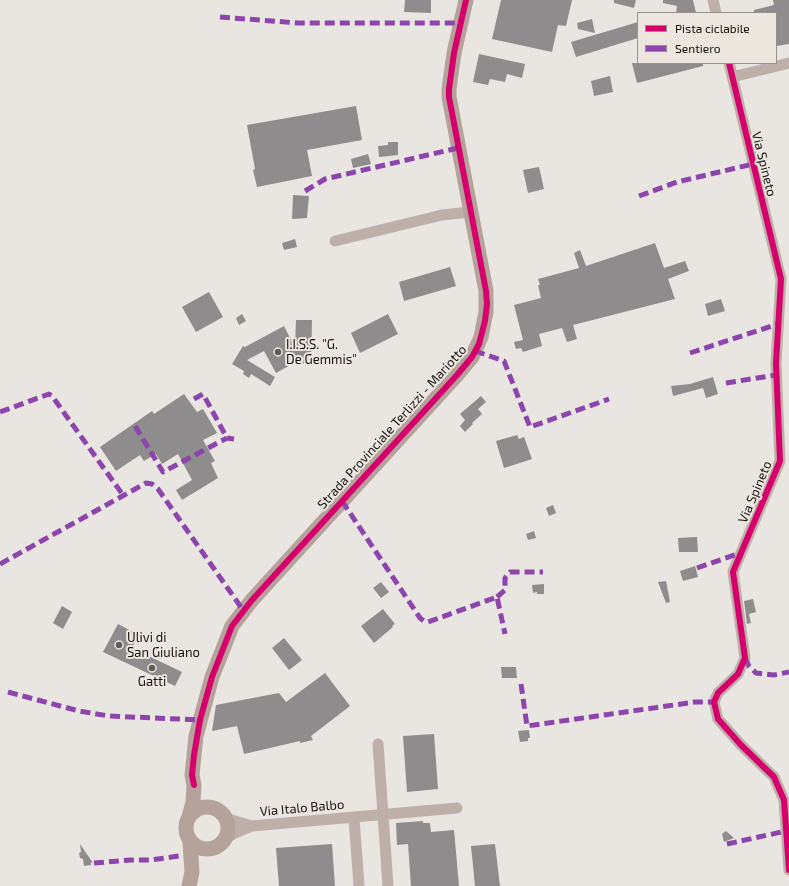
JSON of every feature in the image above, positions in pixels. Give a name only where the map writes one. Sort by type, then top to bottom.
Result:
[{"type":"main road","name":"Strada Provinciale Terlizzi - Mariotto","points":[[190,879],[190,842],[185,830],[193,802],[194,785],[192,779],[194,755],[200,720],[212,677],[232,626],[252,600],[457,375],[472,357],[479,344],[485,321],[486,291],[449,97],[454,53],[466,0]]},
{"type":"main road","points":[[194,785],[211,808]]},
{"type":"main road","points":[[189,817],[199,809],[211,808],[217,810],[225,818],[228,826],[225,839]]},
{"type":"main road","name":"Strada Provinciale Terlizzi - Mariotto","points":[[190,879],[209,850],[221,844],[225,839]]},
{"type":"main road","points":[[190,842],[202,849],[209,850]]},
{"type":"street","points":[[713,0],[716,12]]},
{"type":"street","points":[[732,77],[789,63]]},
{"type":"street","name":"Via Spineto","points":[[729,64],[780,279],[776,363],[780,461],[732,572],[745,658],[738,674],[718,693],[714,702],[718,720],[774,777],[784,800],[789,870]]},
{"type":"street","points":[[335,241],[442,215],[471,212]]},
{"type":"street","points":[[378,744],[388,886]]},
{"type":"street","name":"Via Italo Balbo","points":[[252,826],[457,808]]},
{"type":"street","points":[[225,818],[252,826]]},
{"type":"street","name":"Via Italo Balbo","points":[[354,818],[359,886]]},
{"type":"street","points":[[225,839],[252,826]]},
{"type":"building","points":[[405,0],[431,0],[431,13],[404,12]]},
{"type":"building","points":[[501,0],[572,0],[566,26],[558,25],[552,52],[492,39]]},
{"type":"building","points":[[614,0],[636,0],[634,8],[614,3]]},
{"type":"building","points":[[663,0],[693,0],[696,12],[676,12],[677,6],[663,3]]},
{"type":"building","points":[[773,0],[789,0],[789,44],[777,46],[777,12],[754,12],[754,10],[774,5]]},
{"type":"building","points":[[592,19],[595,33],[578,29],[577,23]]},
{"type":"building","points":[[637,22],[637,38],[576,57],[571,42]]},
{"type":"building","points":[[479,54],[525,64],[522,78],[507,74],[505,82],[490,79],[488,85],[473,82]]},
{"type":"building","points":[[632,63],[703,64],[703,66],[637,83]]},
{"type":"building","points":[[610,76],[613,92],[594,96],[591,81]]},
{"type":"building","points":[[356,106],[362,140],[307,150],[312,176],[257,187],[253,170],[255,169],[247,125]]},
{"type":"building","points":[[388,142],[398,142],[398,155],[379,157],[378,146],[388,145]]},
{"type":"building","points":[[368,154],[371,164],[353,168],[351,159]]},
{"type":"building","points":[[539,167],[544,189],[528,193],[523,170]]},
{"type":"building","points":[[293,195],[309,196],[307,218],[292,219]]},
{"type":"building","points":[[295,239],[297,247],[284,250],[282,243]]},
{"type":"building","points":[[655,243],[664,268],[685,261],[689,271],[668,279],[675,299],[573,325],[577,339],[567,342],[562,328],[539,334],[542,346],[523,352],[521,348],[516,349],[514,342],[523,340],[514,305],[541,298],[538,279],[579,268],[574,253],[580,250],[586,266]]},
{"type":"building","points":[[450,267],[456,286],[404,301],[399,282]]},
{"type":"building","points":[[209,292],[223,317],[196,332],[182,307]]},
{"type":"building","points":[[721,299],[725,311],[708,316],[705,304]]},
{"type":"building","points":[[242,314],[246,321],[239,325],[236,318]]},
{"type":"building","points":[[388,314],[398,334],[360,353],[351,333]]},
{"type":"building","name":"I.I.S.S. \"G. De Gemmis\"","points":[[296,320],[312,320],[311,364],[294,363],[276,373],[264,351],[247,360],[275,377],[270,386],[251,374],[249,378],[243,374],[244,371],[232,364],[243,346],[245,347],[284,326],[295,348]]},
{"type":"building","points":[[713,377],[718,394],[706,398],[703,388],[673,396],[671,386],[690,384]]},
{"type":"building","points":[[184,394],[197,412],[203,409],[217,433],[203,440],[215,461],[211,463],[218,478],[182,500],[176,490],[192,480],[178,454],[162,464],[156,454],[144,461],[140,455],[116,471],[100,447],[152,411],[154,414]]},
{"type":"building","points":[[481,396],[486,402],[478,409],[482,414],[465,432],[460,426],[465,420],[460,414]]},
{"type":"building","points":[[517,435],[519,439],[524,437],[532,459],[504,468],[496,441]]},
{"type":"building","points":[[553,505],[556,513],[549,516],[546,508]]},
{"type":"building","points":[[534,531],[536,538],[528,540],[526,534]]},
{"type":"building","points":[[697,537],[698,552],[679,552],[678,538]]},
{"type":"building","points":[[695,566],[698,577],[683,581],[680,571]]},
{"type":"building","points":[[666,581],[670,602],[666,603],[658,582]]},
{"type":"building","points":[[381,582],[389,592],[381,598],[373,588]]},
{"type":"building","points":[[544,584],[544,594],[537,594],[537,592],[533,593],[532,585]]},
{"type":"building","points":[[753,599],[756,612],[749,614],[751,623],[747,624],[744,601]]},
{"type":"building","points":[[62,606],[72,612],[63,629],[53,623]]},
{"type":"building","points":[[383,609],[395,624],[374,643],[361,626]]},
{"type":"building","points":[[118,624],[139,635],[132,648],[182,672],[175,686],[103,652]]},
{"type":"building","points":[[284,638],[302,660],[289,670],[272,648]]},
{"type":"building","points":[[501,667],[516,667],[517,678],[502,678]]},
{"type":"building","points":[[325,673],[350,706],[311,736],[313,740],[300,743],[300,741],[244,754],[237,726],[212,731],[216,705],[279,693],[286,702]]},
{"type":"building","points":[[529,730],[530,738],[528,738],[528,741],[520,742],[518,731]]},
{"type":"building","points":[[434,734],[438,789],[407,792],[403,736]]},
{"type":"building","points":[[423,821],[423,823],[430,823],[431,832],[454,830],[459,886],[411,886],[408,844],[397,845],[396,823]]},
{"type":"building","points":[[726,831],[734,838],[724,842],[722,834]]},
{"type":"building","points":[[80,844],[93,863],[91,862],[91,865],[84,866],[83,859],[80,858],[79,853],[81,852]]},
{"type":"building","points":[[332,844],[335,886],[279,886],[276,848]]},
{"type":"building","points":[[495,844],[500,886],[475,886],[471,846]]},
{"type":"marked path","points":[[220,17],[298,23],[461,23]]},
{"type":"marked path","points":[[305,191],[325,179],[458,148]]},
{"type":"marked path","points":[[639,196],[677,182],[753,164]]},
{"type":"marked path","points":[[690,353],[778,324]]},
{"type":"marked path","points":[[475,351],[504,361],[530,427],[609,399]]},
{"type":"marked path","points":[[726,383],[776,375]]},
{"type":"marked path","points":[[0,412],[49,394],[52,396],[123,495]]},
{"type":"marked path","points":[[194,399],[203,394],[227,438],[234,439]]},
{"type":"marked path","points":[[135,426],[163,472],[227,438]]},
{"type":"marked path","points":[[0,564],[146,483],[152,484],[158,489],[243,610]]},
{"type":"marked path","points":[[342,501],[420,618],[428,622],[497,597],[505,634]]},
{"type":"marked path","points":[[697,568],[740,553]]},
{"type":"marked path","points":[[497,597],[505,590],[505,578],[510,572],[543,572]]},
{"type":"marked path","points":[[745,658],[749,666],[756,673],[774,675],[789,672]]},
{"type":"marked path","points":[[521,684],[527,726],[695,702],[714,702]]},
{"type":"marked path","points":[[8,692],[79,711],[109,716],[200,720]]},
{"type":"marked path","points":[[727,844],[786,831]]},
{"type":"marked path","points":[[94,863],[151,860],[179,856]]},
{"type":"cycle path","points":[[194,785],[192,775],[200,720],[212,677],[232,626],[252,600],[457,375],[472,357],[479,344],[485,321],[487,304],[486,291],[449,97],[454,53],[466,0]]},
{"type":"cycle path","points":[[729,64],[781,279],[776,363],[780,461],[733,572],[745,658],[738,674],[718,693],[714,702],[718,719],[741,745],[774,777],[784,800],[789,870]]},
{"type":"place","name":"I.I.S.S. \"G. De Gemmis\"","points":[[278,352]]},
{"type":"place","name":"Ulivi di San Giuliano","points":[[119,645]]},
{"type":"place","name":"Gatti","points":[[152,668]]}]
